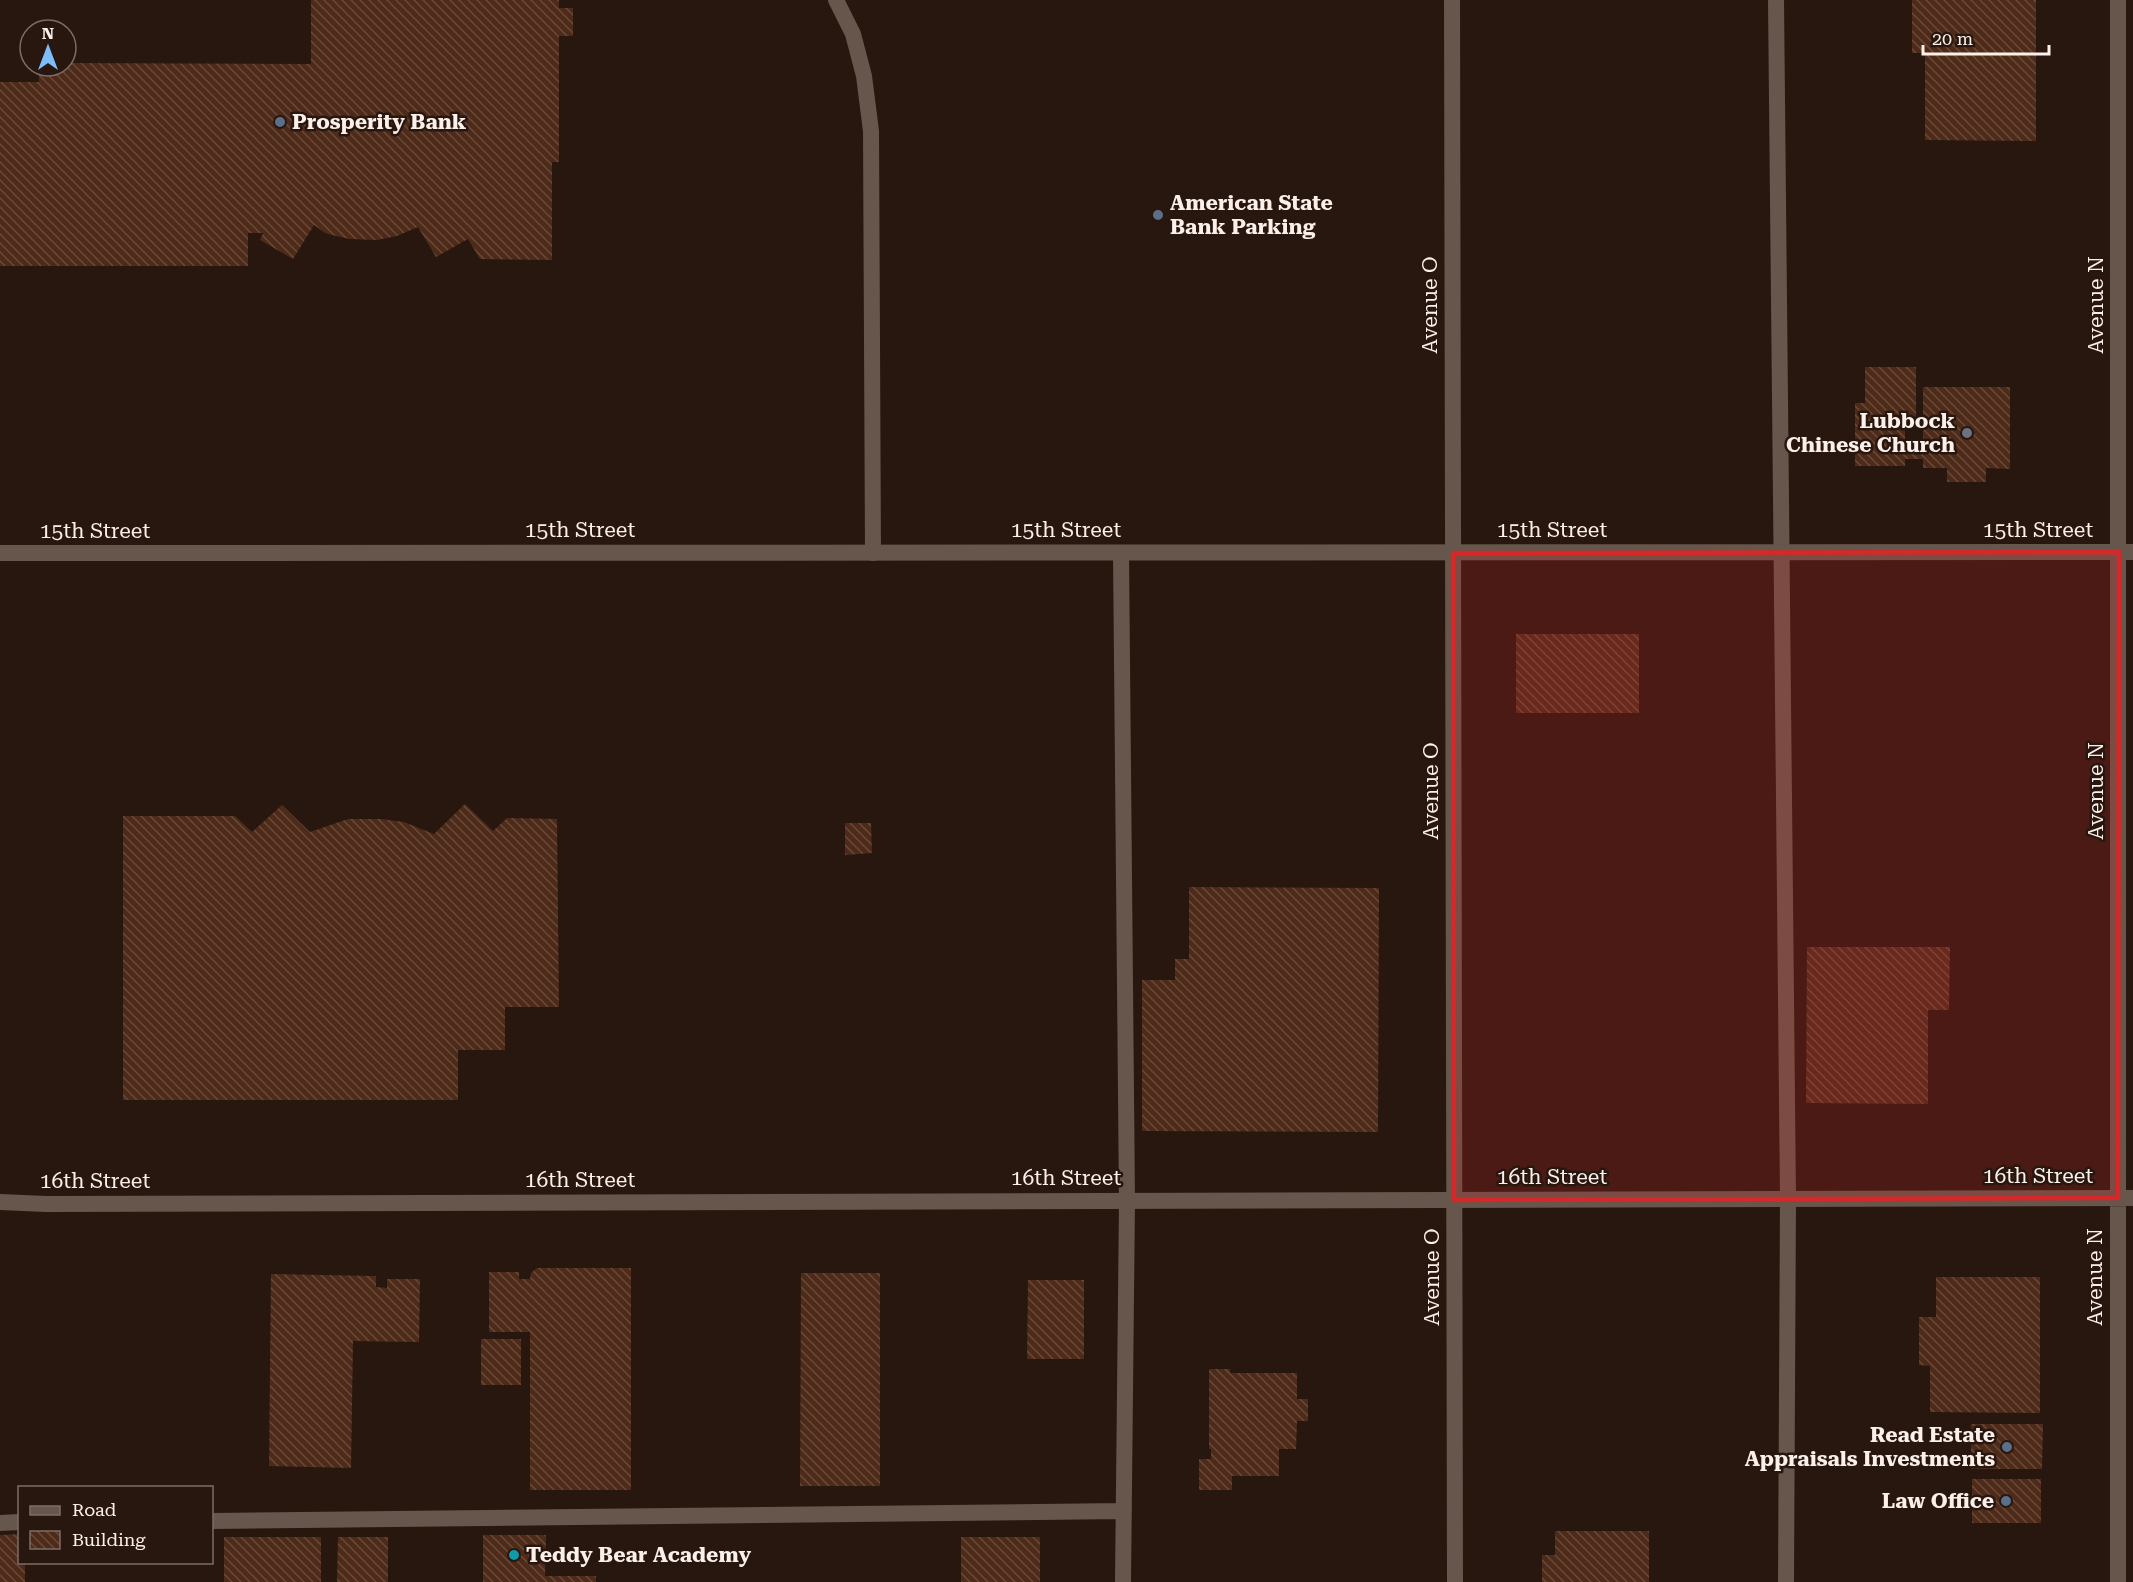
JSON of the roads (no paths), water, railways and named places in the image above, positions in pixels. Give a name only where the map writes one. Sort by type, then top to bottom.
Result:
[{"type":"street","points":[[836,0],[853,34],[864,76],[872,131],[873,553]]},
{"type":"street","name":"Avenue O","points":[[1452,0],[1455,1582]]},
{"type":"street","points":[[1776,0],[1788,1199],[1786,1582]]},
{"type":"street","name":"Avenue N","points":[[2118,0],[2126,552],[2125,1198],[2118,1582]]},
{"type":"street","name":"15th Street","points":[[0,553],[2126,552]]},
{"type":"street","points":[[1121,553],[1127,1200],[1123,1582]]},
{"type":"street","name":"16th Street","points":[[0,1202],[46,1204],[2125,1198]]},
{"type":"street","points":[[213,1521],[1124,1511]]},
{"type":"street","points":[[0,1523],[18,1522]]},
{"type":"place","name":"Prosperity Bank","points":[[280,122]]},
{"type":"place","name":"American State Bank Parking","points":[[1158,215]]},
{"type":"place","name":"Lubbock Chinese Church","points":[[1967,433]]},
{"type":"place","name":"Read Estate Appraisals Investments","points":[[2007,1447]]},
{"type":"place","name":"Law Office","points":[[2006,1501]]},
{"type":"place","name":"Teddy Bear Academy","points":[[514,1555]]}]
